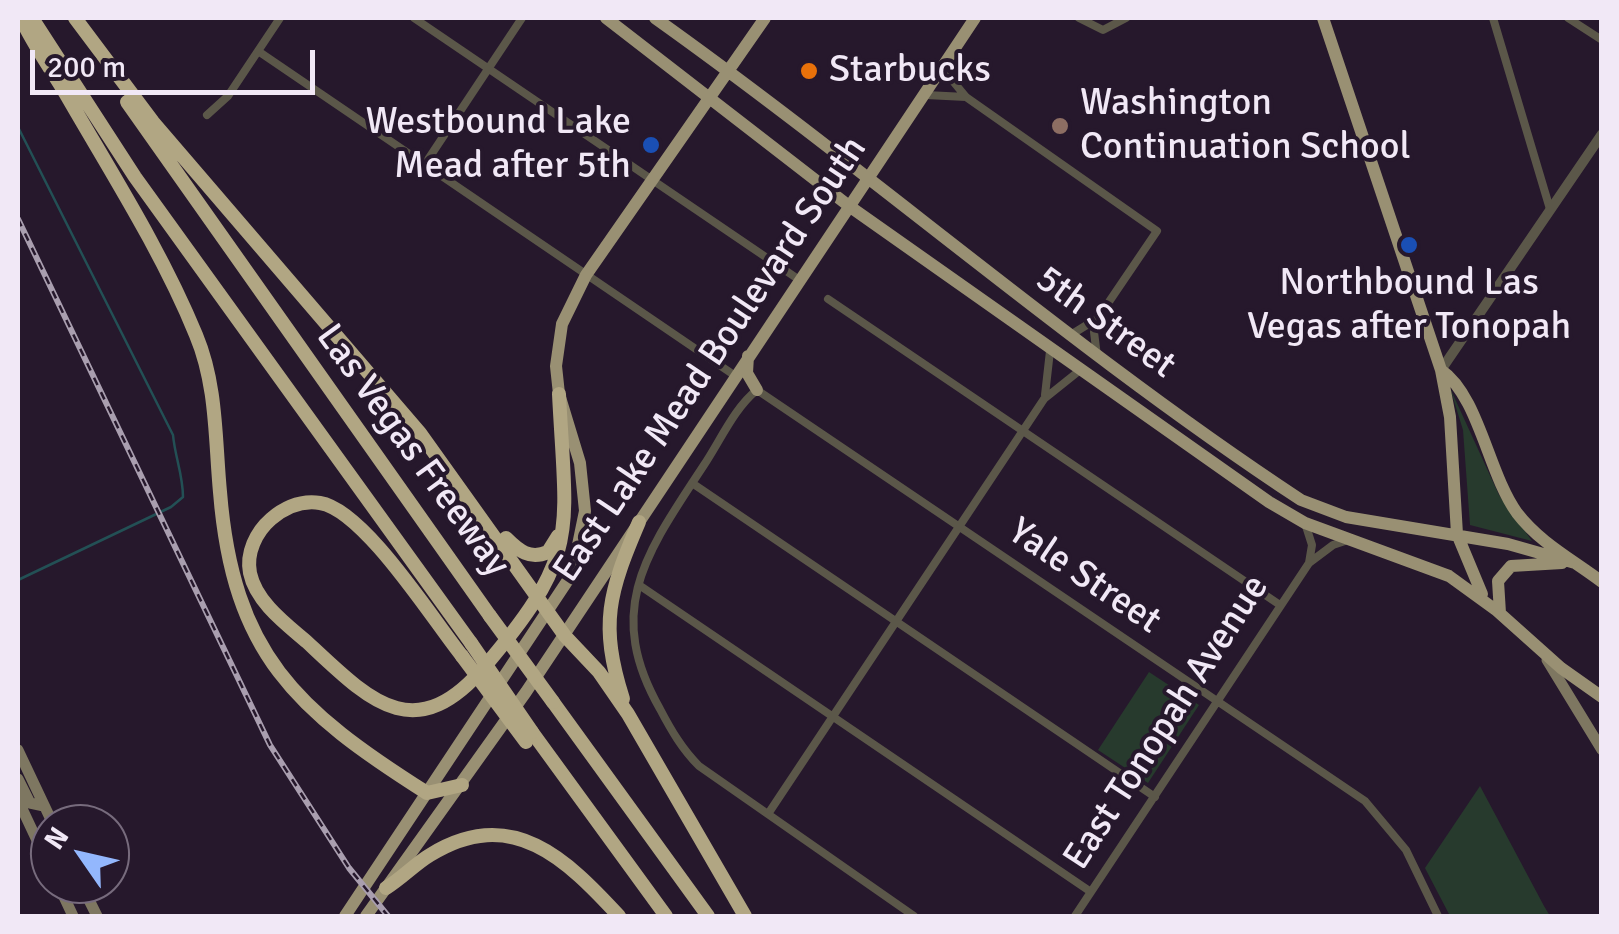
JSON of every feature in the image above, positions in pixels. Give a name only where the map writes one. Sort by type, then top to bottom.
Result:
[{"type":"highway","points":[[21,18],[178,289],[200,345],[212,394],[223,537],[234,582],[254,634],[275,671],[317,718],[428,793],[462,784]]},
{"type":"highway","name":"Las Vegas Freeway","points":[[32,18],[135,176],[467,650],[666,916]]},
{"type":"highway","points":[[74,18],[153,122],[420,433],[492,529],[564,636],[591,662],[628,714],[745,916]]},
{"type":"highway","name":"Las Vegas Freeway","points":[[74,18],[158,150],[708,916]]},
{"type":"highway","points":[[467,650],[349,517],[320,503],[303,503],[287,508],[256,535],[249,560],[251,577],[264,601],[367,698],[405,712],[430,709],[454,699],[539,598],[560,551],[567,518],[559,394]]},
{"type":"highway","points":[[492,529],[525,554],[543,555],[556,539],[566,496]]},
{"type":"highway","points":[[628,714],[611,661],[607,615],[615,578],[638,522]]},
{"type":"highway","points":[[386,888],[432,853],[494,836],[529,842],[558,855],[619,916]]},
{"type":"main road","name":"5th Street","points":[[606,18],[848,206],[1178,439],[1305,523],[1449,576],[1500,613]]},
{"type":"main road","name":"5th Street","points":[[655,18],[728,70],[1069,336],[1322,510],[1457,534],[1575,562]]},
{"type":"main road","points":[[345,916],[572,574],[585,511],[580,463],[559,394],[556,366],[562,324],[586,274],[765,18]]},
{"type":"main road","name":"East Lake Mead Boulevard South","points":[[366,916],[564,636],[975,18]]},
{"type":"main road","points":[[1323,18],[1442,370],[1450,417],[1457,534],[1475,583],[1541,651],[1602,697]]},
{"type":"main road","points":[[748,354],[747,373],[757,390]]},
{"type":"main road","points":[[1442,370],[1458,382],[1502,488],[1518,513],[1540,538],[1602,582]]},
{"type":"main road","points":[[1178,439],[1201,429]]},
{"type":"main road","points":[[1500,613],[1498,581],[1511,566],[1575,562]]},
{"type":"main road","points":[[1541,651],[1582,710],[1602,750]]},
{"type":"main road","points":[[1581,684],[1602,687]]},
{"type":"main road","points":[[18,750],[43,804]]},
{"type":"main road","points":[[18,780],[30,803],[35,804]]},
{"type":"main road","points":[[18,800],[30,826]]},
{"type":"street","points":[[207,115],[228,96],[280,18]]},
{"type":"street","points":[[414,18],[798,279]]},
{"type":"street","points":[[424,164],[522,18]]},
{"type":"street","points":[[1079,18],[1103,30],[1126,18]]},
{"type":"street","points":[[1493,18],[1550,209]]},
{"type":"street","points":[[1568,18],[1602,40]]},
{"type":"street","points":[[258,51],[734,376]]},
{"type":"street","points":[[946,61],[952,80],[966,97],[1157,230],[1098,318],[1094,332],[1097,356]]},
{"type":"street","points":[[923,95],[966,97]]},
{"type":"street","points":[[1442,370],[1550,209],[1597,151],[1602,134]]},
{"type":"street","points":[[828,300],[1280,605]]},
{"type":"street","points":[[1069,336],[1098,318]]},
{"type":"street","points":[[768,814],[1044,399],[1051,376],[1050,350]]},
{"type":"street","points":[[1044,399],[1079,371]]},
{"type":"street","points":[[757,390],[670,516],[639,584],[632,608],[632,644],[640,674],[667,722],[699,766],[914,916]]},
{"type":"street","name":"Yale Street","points":[[757,390],[1365,801],[1388,822],[1410,856],[1438,916]]},
{"type":"street","points":[[692,482],[1155,797]]},
{"type":"street","name":"East Tonopah Avenue","points":[[1305,523],[1312,545],[1309,562]]},
{"type":"street","name":"East Tonopah Avenue","points":[[1075,916],[1309,562],[1332,545],[1350,540]]},
{"type":"street","points":[[639,584],[1091,892]]},
{"type":"green space","points":[[1450,388],[1499,495],[1532,541],[1470,525],[1463,430]]},
{"type":"green space","points":[[1149,672],[1199,705],[1148,783],[1098,750]]},
{"type":"green space","points":[[1480,786],[1550,916],[1450,916],[1425,868]]},
{"type":"waterway","points":[[18,127],[173,435],[183,497],[171,507],[18,580]]},
{"type":"railway","points":[[18,219],[270,745],[349,868],[388,916]]},
{"type":"place","name":"Starbucks","points":[[809,71]]},
{"type":"place","name":"Washington Continuation School","points":[[1060,126]]},
{"type":"place","name":"Westbound Lake Mead after 5th","points":[[651,145]]},
{"type":"place","name":"Northbound Las Vegas after Tonopah","points":[[1409,245]]}]
